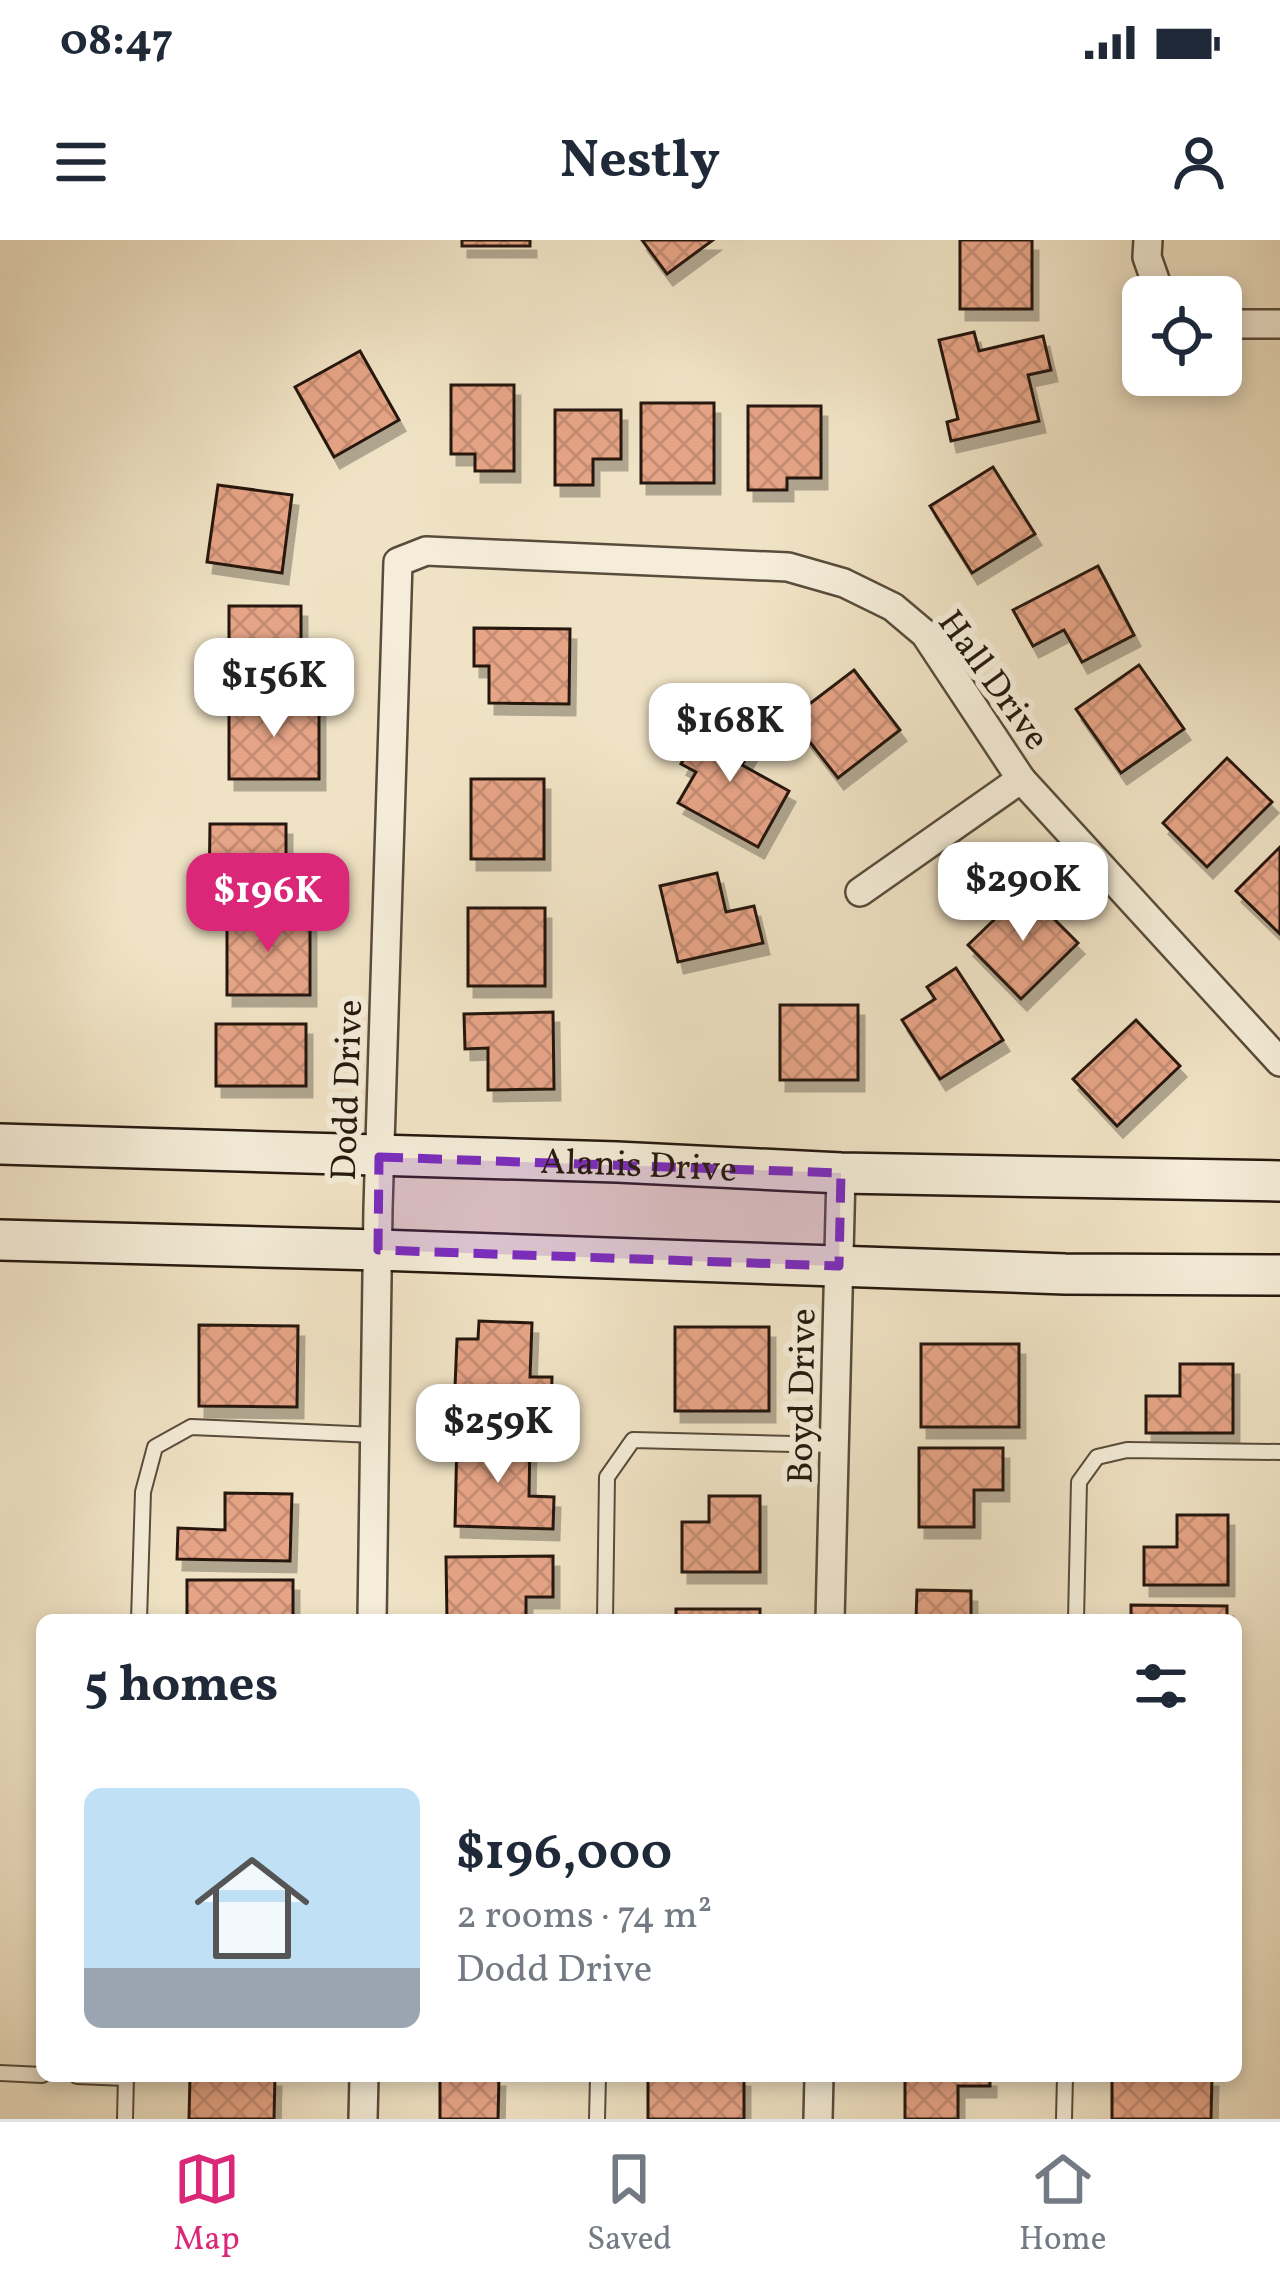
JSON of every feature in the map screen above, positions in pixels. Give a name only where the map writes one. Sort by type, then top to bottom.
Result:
[{"type":"main road","name":"Alanis Drive","points":[[0,1144],[841,1173],[1280,1181]]},
{"type":"main road","points":[[0,1240],[1065,1274],[1280,1275]]},
{"type":"street","points":[[1148,240],[1154,276]]},
{"type":"street","points":[[1242,324],[1280,324]]},
{"type":"street","name":"Hall Drive","points":[[398,562],[426,550],[788,567],[844,584],[893,607],[925,634],[1021,779],[1280,1062]]},
{"type":"street","name":"Dodd Drive","points":[[372,1614],[398,562]]},
{"type":"street","points":[[860,892],[1021,779]]},
{"type":"street","name":"Boyd Drive","points":[[830,1614],[841,1173]]},
{"type":"street","points":[[363,2119],[364,2082]]},
{"type":"street","points":[[818,2119],[819,2082]]},
{"type":"lane","points":[[139,1614],[143,1492],[155,1447],[191,1427],[375,1435]]},
{"type":"lane","points":[[605,1614],[607,1477],[633,1440],[835,1444]]},
{"type":"lane","points":[[1076,1614],[1079,1482],[1097,1457],[1127,1450],[1280,1452]]},
{"type":"lane","points":[[0,2073],[36,2074]]},
{"type":"lane","points":[[125,2119],[126,2082]]},
{"type":"lane","points":[[597,2119],[598,2082]]},
{"type":"lane","points":[[1064,2119],[1065,2082]]},
{"type":"highlighted area","points":[[379,1157],[841,1173],[839,1266],[378,1250]]},
{"type":"building","points":[[462,240],[530,240],[530,246],[462,246]]},
{"type":"building","points":[[642,240],[713,240],[667,274]]},
{"type":"building","points":[[960,240],[1032,240],[1032,309],[960,309]]},
{"type":"building","points":[[974,332],[979,351],[1043,336],[1051,370],[1028,375],[1039,421],[951,441],[947,422],[958,419],[939,340]]},
{"type":"building","points":[[360,351],[399,420],[334,457],[295,387]]},
{"type":"building","points":[[451,385],[514,385],[514,471],[475,471],[475,454],[451,454]]},
{"type":"building","points":[[641,403],[714,403],[714,483],[641,483]]},
{"type":"building","points":[[748,406],[821,406],[821,478],[787,478],[787,490],[748,490]]},
{"type":"building","points":[[555,410],[621,410],[621,459],[593,459],[593,485],[555,485]]},
{"type":"building","points":[[993,467],[1035,534],[972,573],[930,506]]},
{"type":"building","points":[[218,485],[292,495],[282,573],[207,562]]},
{"type":"building","points":[[1098,566],[1134,635],[1082,662],[1064,630],[1033,646],[1013,610]]},
{"type":"building","points":[[229,606],[301,606],[301,644],[314,644],[314,680],[229,680]]},
{"type":"building","points":[[474,628],[570,629],[569,704],[489,703],[489,666],[474,666]]},
{"type":"building","points":[[1139,665],[1184,729],[1121,773],[1076,709]]},
{"type":"building","points":[[854,670],[900,730],[838,778],[791,718]]},
{"type":"building","points":[[229,700],[319,700],[319,779],[229,779]]},
{"type":"building","points":[[706,718],[754,744],[742,765],[789,791],[758,847],[678,803],[696,772],[681,764]]},
{"type":"building","points":[[1227,758],[1272,802],[1207,867],[1163,823]]},
{"type":"building","points":[[471,779],[544,779],[544,859],[471,859]]},
{"type":"building","points":[[210,824],[286,824],[286,857],[317,857],[317,896],[209,895]]},
{"type":"building","points":[[1280,847],[1280,934],[1236,891]]},
{"type":"building","points":[[717,873],[726,912],[754,906],[763,943],[678,962],[660,886]]},
{"type":"building","points":[[1025,890],[1078,943],[1021,999],[968,945]]},
{"type":"building","points":[[468,908],[545,908],[545,986],[468,986]]},
{"type":"building","points":[[227,916],[310,916],[310,995],[227,995]]},
{"type":"building","points":[[956,968],[1003,1040],[940,1079],[902,1020],[935,999],[927,987]]},
{"type":"building","points":[[780,1005],[858,1005],[858,1080],[780,1080]]},
{"type":"building","points":[[553,1012],[554,1089],[488,1090],[488,1048],[465,1049],[464,1014]]},
{"type":"building","points":[[1136,1020],[1180,1066],[1117,1126],[1073,1079]]},
{"type":"building","points":[[216,1024],[306,1024],[306,1086],[216,1086]]},
{"type":"building","points":[[479,1321],[532,1323],[530,1377],[552,1377],[551,1415],[454,1411],[457,1339],[478,1339]]},
{"type":"building","points":[[199,1325],[298,1326],[297,1407],[199,1406]]},
{"type":"building","points":[[675,1327],[769,1327],[769,1411],[675,1411]]},
{"type":"building","points":[[921,1344],[1019,1344],[1019,1427],[921,1427]]},
{"type":"building","points":[[1180,1364],[1233,1364],[1233,1433],[1146,1433],[1146,1396],[1180,1396]]},
{"type":"building","points":[[457,1437],[530,1439],[529,1496],[554,1497],[553,1529],[455,1526]]},
{"type":"building","points":[[919,1448],[1003,1448],[1003,1490],[974,1490],[974,1527],[919,1527]]},
{"type":"building","points":[[225,1493],[292,1494],[290,1561],[177,1559],[178,1528],[225,1530]]},
{"type":"building","points":[[709,1496],[760,1496],[760,1572],[682,1572],[682,1522],[709,1522]]},
{"type":"building","points":[[1177,1515],[1228,1515],[1228,1585],[1144,1585],[1144,1547],[1177,1547]]},
{"type":"building","points":[[553,1556],[553,1597],[526,1597],[526,1614],[447,1614],[446,1557]]},
{"type":"building","points":[[187,1580],[293,1580],[293,1614],[187,1614]]},
{"type":"building","points":[[917,1590],[971,1591],[971,1614],[916,1614]]},
{"type":"building","points":[[1131,1605],[1227,1606],[1227,1614],[1131,1614]]},
{"type":"building","points":[[676,1609],[760,1609],[760,1614],[676,1614]]},
{"type":"building","points":[[190,2082],[275,2082],[274,2119],[189,2119]]},
{"type":"building","points":[[440,2082],[499,2082],[498,2119],[440,2119]]},
{"type":"building","points":[[648,2082],[744,2082],[744,2119],[648,2119]]},
{"type":"building","points":[[905,2082],[990,2082],[990,2086],[958,2086],[958,2119],[905,2119]]},
{"type":"building","points":[[1112,2082],[1212,2082],[1211,2119],[1112,2119]]}]
